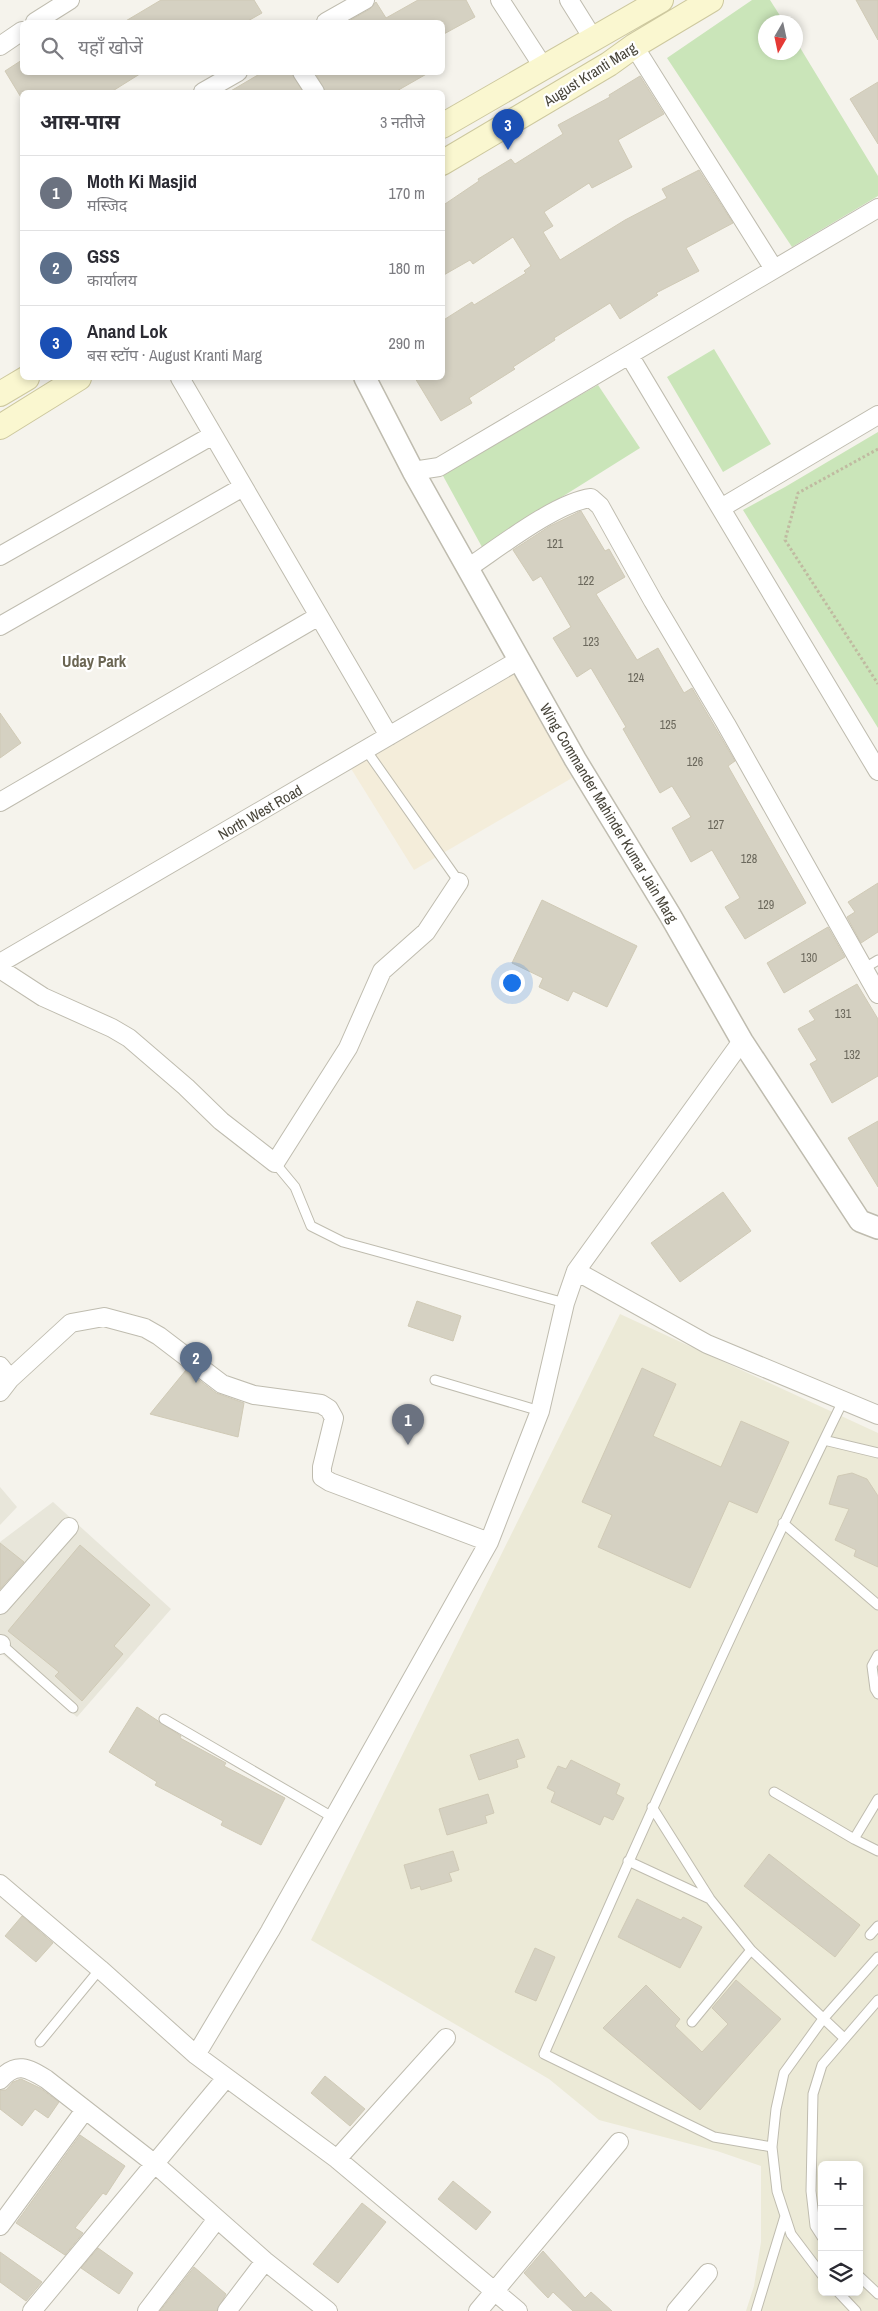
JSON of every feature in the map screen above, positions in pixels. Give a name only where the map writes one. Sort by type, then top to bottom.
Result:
[{"type":"main road","name":"August Kranti Marg","points":[[445,124],[661,0]]},
{"type":"main road","name":"August Kranti Marg","points":[[445,161],[609,64],[634,46],[711,0]]},
{"type":"main road","points":[[0,394],[24,380]]},
{"type":"main road","points":[[0,427],[76,380]]},
{"type":"street","points":[[330,20],[365,0]]},
{"type":"street","points":[[500,0],[544,68]]},
{"type":"street","points":[[569,0],[594,40]]},
{"type":"street","points":[[38,20],[61,2]]},
{"type":"street","points":[[0,46],[20,32]]},
{"type":"street","points":[[634,46],[774,269]]},
{"type":"street","points":[[207,90],[233,75]]},
{"type":"street","points":[[304,75],[314,90]]},
{"type":"street","points":[[413,471],[439,467],[878,208]]},
{"type":"street","points":[[629,354],[878,769]]},
{"type":"street","points":[[181,380],[389,736]]},
{"type":"street","name":"Wing Commander Mahinder Kumar Jain Marg","points":[[366,380],[413,471],[575,759],[670,915],[742,1041],[860,1222],[878,1228]]},
{"type":"street","points":[[721,508],[878,415]]},
{"type":"street","points":[[0,556],[213,435]]},
{"type":"street","points":[[0,626],[244,487]]},
{"type":"street","points":[[468,568],[521,532],[577,499],[591,498],[600,506],[653,601],[871,965],[878,994]]},
{"type":"street","points":[[0,802],[319,616]]},
{"type":"street","name":"North West Road","points":[[0,964],[519,660]]},
{"type":"street","points":[[0,969],[43,997],[112,1028],[129,1038],[186,1087],[221,1121],[275,1163],[348,1048],[382,971],[426,932],[459,882]]},
{"type":"street","points":[[196,2056],[270,1931],[489,1542],[540,1410],[565,1303],[576,1272],[742,1041]]},
{"type":"street","points":[[576,1272],[707,1344],[878,1415]]},
{"type":"street","points":[[3,1379],[71,1323],[104,1317],[145,1328],[159,1336],[222,1384],[254,1396],[320,1404],[329,1409],[334,1418],[322,1467],[322,1477],[330,1482],[489,1542]]},
{"type":"street","points":[[0,1605],[69,1527]]},
{"type":"street","points":[[0,1884],[100,1969],[196,2056],[222,2083],[337,2159],[518,2311]]},
{"type":"street","points":[[337,2159],[446,2038]]},
{"type":"street","points":[[0,2080],[14,2069],[27,2068],[46,2079],[155,2164],[265,2261],[328,2311]]},
{"type":"street","points":[[32,2311],[222,2083]]},
{"type":"street","points":[[0,2226],[85,2110]]},
{"type":"street","points":[[478,2311],[619,2142]]},
{"type":"street","points":[[147,2311],[217,2219]]},
{"type":"street","points":[[227,2311],[265,2261]]},
{"type":"street","points":[[676,2311],[708,2273]]},
{"type":"lane","points":[[366,750],[459,882]]},
{"type":"lane","points":[[275,1163],[295,1187],[311,1226],[321,1232],[344,1242],[565,1303]]},
{"type":"lane","points":[[435,1380],[540,1410]]},
{"type":"lane","points":[[772,2147],[714,2137],[544,2054],[652,1807],[783,1523],[843,1401]]},
{"type":"lane","points":[[824,1440],[878,1453]]},
{"type":"lane","points":[[783,1523],[878,1605]]},
{"type":"lane","points":[[0,1644],[73,1708]]},
{"type":"lane","points":[[878,1655],[872,1666],[875,1689],[878,1694]]},
{"type":"lane","points":[[164,1719],[334,1818]]},
{"type":"lane","points":[[774,1792],[878,1850]]},
{"type":"lane","points":[[854,1838],[878,1800]]},
{"type":"lane","points":[[652,1807],[710,1899],[751,1950],[844,2038]]},
{"type":"lane","points":[[628,1860],[710,1899]]},
{"type":"lane","points":[[870,1935],[878,1926]]},
{"type":"lane","points":[[692,2022],[751,1950]]},
{"type":"lane","points":[[818,2270],[791,2234],[776,2192],[772,2147],[776,2109],[784,2073],[822,2018],[878,1958]]},
{"type":"lane","points":[[40,2042],[100,1969]]},
{"type":"lane","points":[[818,2231],[815,2226],[811,2190],[813,2094],[822,2065],[878,2000]]},
{"type":"lane","points":[[756,2311],[785,2216]]},
{"type":"lane","points":[[863,2280],[878,2294]]},
{"type":"lane","points":[[842,2296],[856,2311]]},
{"type":"path","points":[[878,449],[798,493],[785,540],[878,684]]},
{"type":"shaded area","points":[[514,673],[572,778],[414,870],[350,767]]},
{"type":"shaded area","points":[[620,1314],[878,1433],[878,2311],[746,2311],[754,2286],[761,2242],[761,2166],[717,2151],[599,2120],[549,2079],[311,1940]]},
{"type":"shaded area","points":[[0,1487],[17,1507],[0,1525]]},
{"type":"shaded area","points":[[53,1502],[171,1609],[77,1717],[0,1652],[0,1542]]},
{"type":"green space","points":[[752,0],[770,0],[780,15],[758,15],[758,60],[803,60],[803,53],[878,176],[878,196],[792,247],[667,58]]},
{"type":"green space","points":[[714,349],[771,444],[723,472],[667,377]]},
{"type":"green space","points":[[598,385],[640,448],[482,547],[442,474]]},
{"type":"green space","points":[[878,432],[878,728],[743,510]]},
{"type":"building","points":[[161,0],[254,0],[262,13],[250,20],[127,20]]},
{"type":"building","points":[[418,0],[466,0],[475,17],[445,33],[445,20],[351,20],[370,9],[376,2],[386,18]]},
{"type":"building","points":[[856,0],[878,0],[878,40]]},
{"type":"building","points":[[20,61],[20,75],[138,75],[114,90],[20,90],[20,96],[5,71]]},
{"type":"building","points":[[258,75],[293,75],[302,90],[232,90]]},
{"type":"building","points":[[316,75],[425,75],[398,90],[324,90]]},
{"type":"building","points":[[640,76],[664,114],[618,140],[632,167],[592,188],[589,183],[544,212],[553,226],[543,232],[560,260],[625,220],[667,198],[662,189],[699,170],[733,223],[686,248],[699,271],[656,293],[658,295],[620,319],[610,303],[554,338],[555,340],[513,367],[515,369],[469,398],[472,403],[441,421],[416,380],[445,380],[445,319],[472,302],[474,305],[526,273],[524,271],[531,266],[513,237],[473,264],[470,260],[445,274],[445,204],[479,181],[478,179],[511,159],[515,164],[563,134],[558,125],[610,97],[609,95]]},
{"type":"building","points":[[878,82],[878,144],[850,99]]},
{"type":"building","points":[[581,511],[605,551],[609,549],[625,577],[596,594],[637,660],[658,648],[684,693],[692,688],[735,761],[728,766],[806,903],[745,939],[725,907],[740,898],[712,850],[691,862],[672,828],[691,817],[672,786],[660,793],[623,729],[626,727],[591,668],[577,677],[553,638],[571,627],[541,576],[533,581],[513,550],[550,526]]},
{"type":"building","points":[[0,713],[21,743],[0,758]]},
{"type":"building","points":[[878,883],[878,932],[861,943],[847,917],[855,912],[848,902]]},
{"type":"building","points":[[542,900],[637,946],[607,1007],[573,991],[568,1001],[539,987],[543,978],[512,963]]},
{"type":"building","points":[[828,927],[845,957],[784,993],[767,963]]},
{"type":"building","points":[[857,984],[878,1019],[878,1076],[832,1103],[810,1064],[817,1060],[798,1029],[815,1020],[809,1011]]},
{"type":"building","points":[[878,1121],[878,1187],[848,1138]]},
{"type":"building","points":[[723,1192],[751,1231],[680,1282],[651,1243]]},
{"type":"building","points":[[417,1301],[461,1316],[453,1341],[408,1326]]},
{"type":"building","points":[[642,1368],[676,1384],[653,1436],[721,1467],[741,1421],[789,1442],[757,1513],[729,1501],[690,1588],[598,1547],[612,1515],[582,1502]]},
{"type":"building","points":[[186,1370],[216,1393],[244,1403],[238,1437],[150,1414]]},
{"type":"building","points":[[852,1473],[867,1479],[878,1496],[878,1567],[854,1556],[856,1550],[835,1540],[849,1509],[829,1504],[838,1476]]},
{"type":"building","points":[[0,1543],[24,1562],[0,1589]]},
{"type":"building","points":[[80,1545],[150,1605],[114,1646],[123,1654],[82,1701],[55,1676],[59,1672],[8,1631]]},
{"type":"building","points":[[137,1707],[181,1736],[180,1738],[226,1763],[224,1766],[285,1798],[261,1845],[221,1825],[223,1821],[155,1785],[157,1782],[109,1752]]},
{"type":"building","points":[[518,1739],[525,1757],[516,1760],[518,1767],[479,1780],[470,1755]]},
{"type":"building","points":[[571,1760],[620,1784],[616,1794],[624,1798],[613,1820],[604,1816],[600,1825],[551,1802],[555,1792],[547,1788],[558,1766],[566,1769]]},
{"type":"building","points":[[488,1794],[494,1813],[485,1816],[487,1823],[447,1835],[439,1809]]},
{"type":"building","points":[[453,1851],[459,1870],[449,1873],[452,1881],[421,1890],[420,1886],[411,1889],[404,1865]]},
{"type":"building","points":[[769,1854],[860,1925],[835,1957],[744,1886]]},
{"type":"building","points":[[637,1899],[681,1920],[683,1917],[702,1927],[680,1968],[618,1937]]},
{"type":"building","points":[[22,1916],[53,1943],[36,1962],[5,1936]]},
{"type":"building","points":[[535,1948],[555,1957],[536,2001],[515,1992]]},
{"type":"building","points":[[736,1980],[781,2019],[700,2110],[603,2028],[646,1985],[680,2019],[675,2026],[702,2052],[728,2024],[712,2008]]},
{"type":"building","points":[[325,2076],[365,2109],[350,2126],[311,2093]]},
{"type":"building","points":[[21,2079],[40,2088],[59,2102],[48,2118],[35,2109],[22,2126],[0,2109],[0,2090],[6,2090],[13,2082]]},
{"type":"building","points":[[80,2135],[125,2166],[106,2195],[103,2193],[75,2228],[83,2233],[65,2255],[16,2223]]},
{"type":"building","points":[[453,2181],[491,2212],[476,2230],[438,2199]]},
{"type":"building","points":[[362,2203],[386,2222],[338,2283],[313,2264]]},
{"type":"building","points":[[98,2248],[133,2273],[119,2294],[81,2268]]},
{"type":"building","points":[[543,2251],[585,2298],[591,2292],[612,2311],[573,2311],[553,2292],[548,2298],[524,2273]]},
{"type":"building","points":[[0,2252],[42,2282],[26,2301],[0,2282]]},
{"type":"building","points":[[194,2267],[226,2294],[217,2311],[160,2311]]},
{"type":"place","name":"Anand Lok","points":[[508,150]]},
{"type":"place","name":"GSS","points":[[196,1383]]},
{"type":"place","name":"Moth Ki Masjid","points":[[408,1445]]},
{"type":"district","name":"Uday Park","points":[[94,661]]}]
